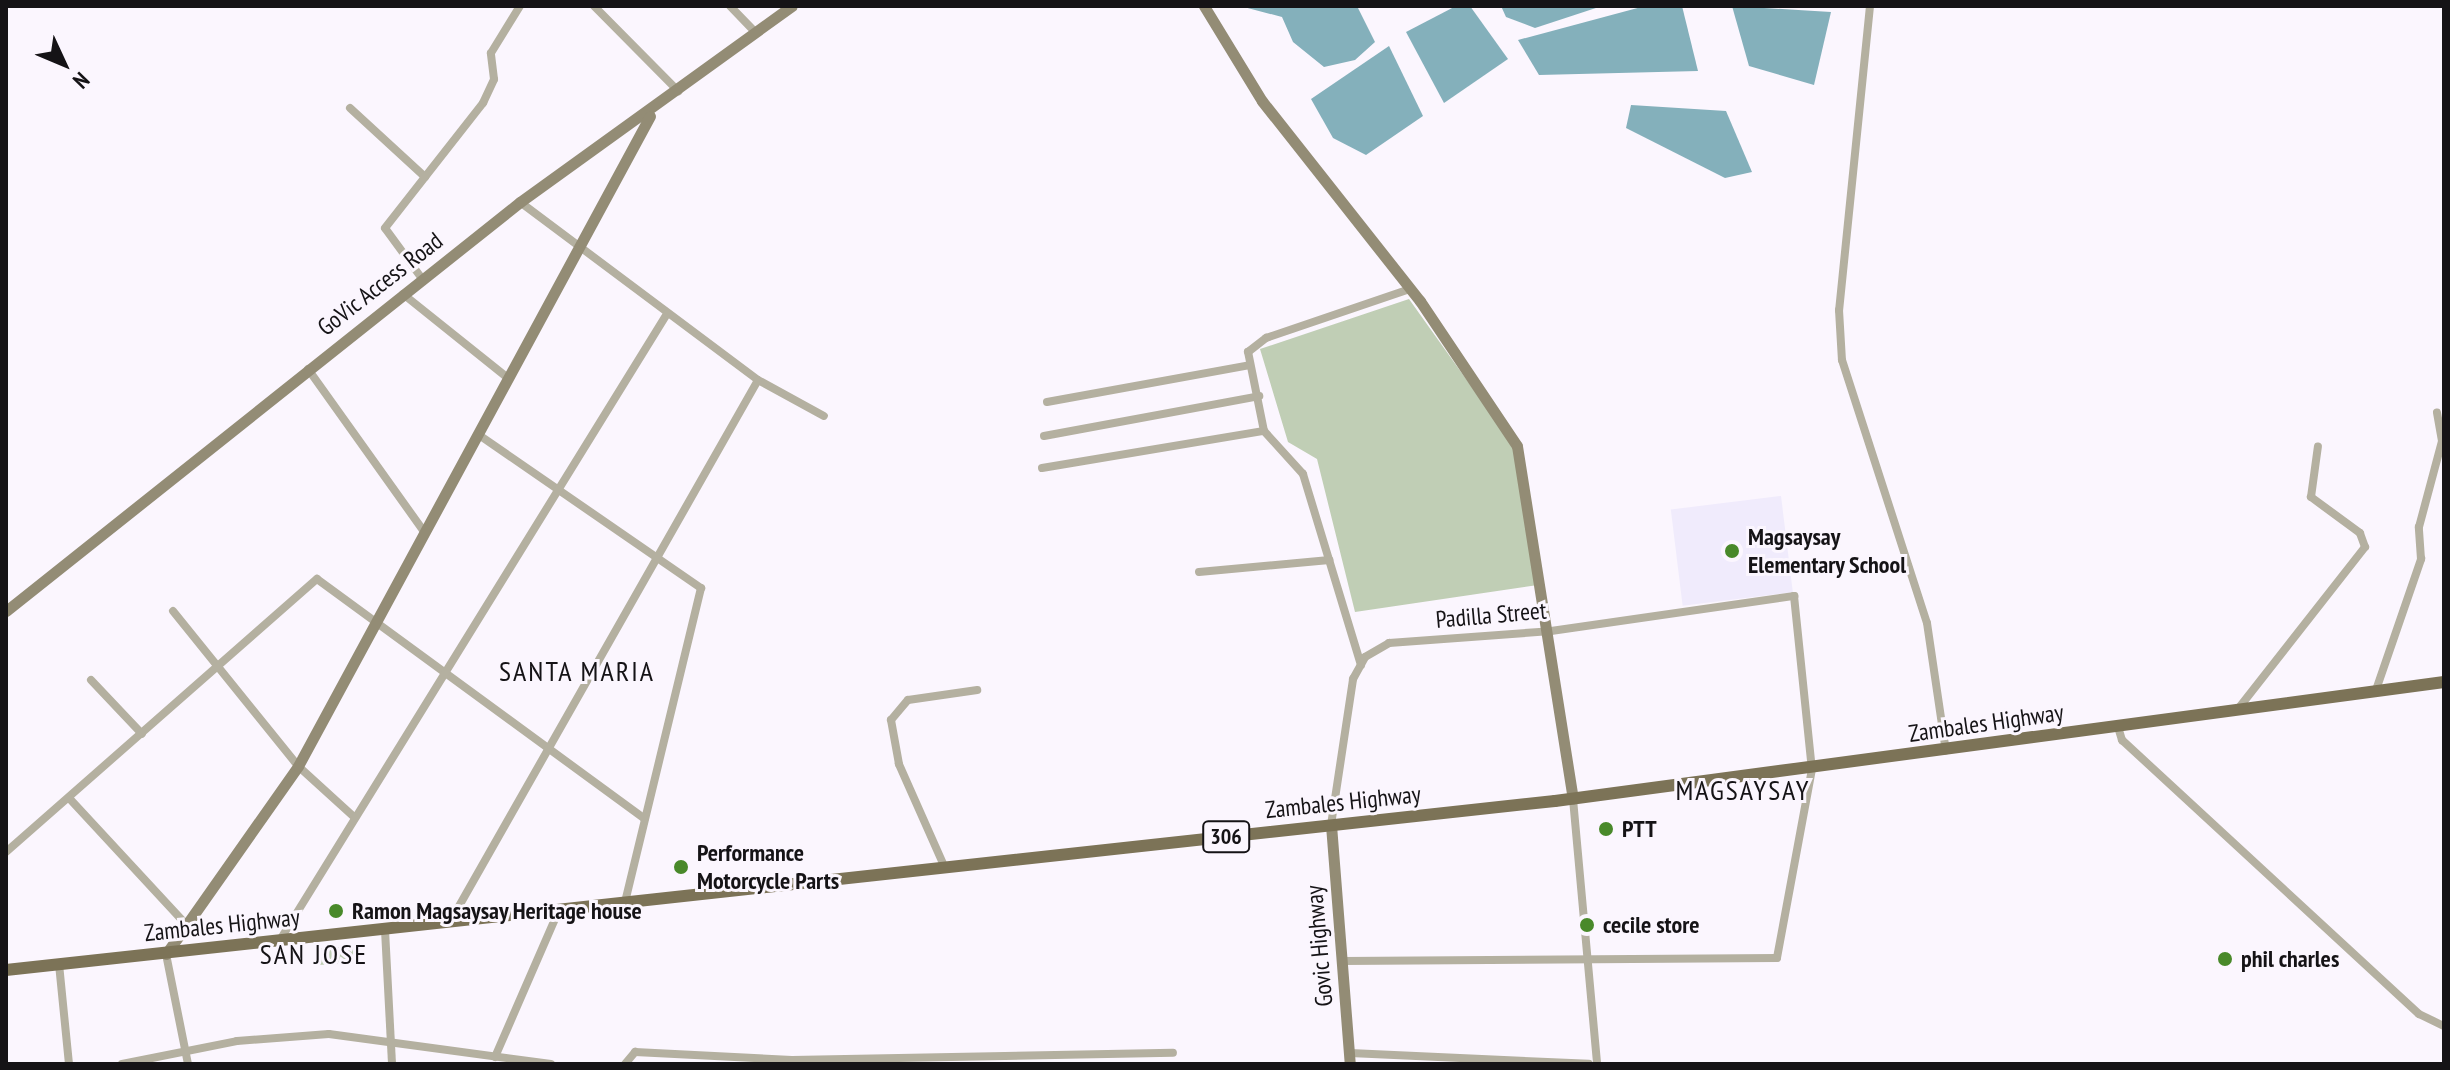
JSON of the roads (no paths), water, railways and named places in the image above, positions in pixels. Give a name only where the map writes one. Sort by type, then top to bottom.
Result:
[{"type":"main road","name":"Zambales Highway","points":[[6,970],[1573,799],[2444,682]]},
{"type":"street","points":[[423,280],[385,228],[483,103],[494,79],[491,53],[520,6]]},
{"type":"street","points":[[594,6],[678,91]]},
{"type":"street","points":[[730,6],[756,33]]},
{"type":"street","name":"GoVic Access Road","points":[[6,611],[520,202],[652,112],[792,6]]},
{"type":"street","points":[[1204,6],[1262,101],[1410,289],[1517,446],[1551,631],[1573,799],[1597,1064]]},
{"type":"street","points":[[1870,6],[1839,310],[1842,360],[1927,623],[1946,751]]},
{"type":"street","points":[[350,108],[425,177]]},
{"type":"street","points":[[186,1059],[166,954],[184,922],[298,766],[652,112]]},
{"type":"street","points":[[520,202],[578,250],[758,380],[824,416]]},
{"type":"street","points":[[1331,825],[1361,665],[1303,474],[1264,431],[1250,365],[1253,344],[1410,289]]},
{"type":"street","points":[[403,294],[509,379]]},
{"type":"street","points":[[280,940],[441,672],[559,490],[667,314]]},
{"type":"street","points":[[1047,402],[1250,365]]},
{"type":"street","points":[[308,369],[425,533]]},
{"type":"street","points":[[450,922],[652,557],[758,380]]},
{"type":"street","points":[[1044,436],[1259,396]]},
{"type":"street","points":[[2376,690],[2421,559],[2419,527],[2442,441],[2437,412]]},
{"type":"street","points":[[1042,468],[1264,431]]},
{"type":"street","points":[[479,435],[701,588],[625,903]]},
{"type":"street","points":[[2238,709],[2365,547],[2360,533],[2311,497],[2318,446]]},
{"type":"street","points":[[1199,572],[1329,560]]},
{"type":"street","points":[[6,852],[317,579],[545,750],[645,819]]},
{"type":"street","name":"Padilla Street","points":[[1361,665],[1389,643],[1551,631],[1794,596],[1812,769]]},
{"type":"street","points":[[173,611],[298,766],[354,817]]},
{"type":"street","points":[[91,680],[142,734]]},
{"type":"street","points":[[945,868],[899,764],[891,720],[908,700],[977,690]]},
{"type":"street","points":[[2118,727],[2122,740],[2419,1014],[2444,1026]]},
{"type":"street","points":[[1343,961],[1777,958],[1812,769]]},
{"type":"street","points":[[69,798],[184,922]]},
{"type":"street","name":"Govic Highway","points":[[1331,825],[1350,1059]]},
{"type":"street","points":[[495,1057],[559,910]]},
{"type":"street","points":[[385,930],[392,1064]]},
{"type":"street","points":[[59,964],[69,1064]]},
{"type":"street","points":[[122,1064],[186,1059],[329,1034],[392,1048],[551,1064]]},
{"type":"street","points":[[625,1064],[635,1052],[792,1060],[1173,1053]]},
{"type":"street","points":[[1350,1059],[1589,1064]]},
{"type":"water","points":[[1240,6],[1357,6],[1375,42],[1355,60],[1324,67],[1293,42],[1282,17]]},
{"type":"water","points":[[1456,6],[1470,6],[1508,59],[1444,103],[1406,32]]},
{"type":"water","points":[[1501,6],[1602,6],[1535,28],[1506,17]]},
{"type":"water","points":[[1645,6],[1682,6],[1698,71],[1539,75],[1518,40]]},
{"type":"water","points":[[1732,6],[1831,12],[1814,85],[1749,66]]},
{"type":"water","points":[[1389,46],[1423,116],[1366,155],[1333,138],[1311,99]]},
{"type":"water","points":[[1631,105],[1726,111],[1752,172],[1725,178],[1626,128]]},
{"type":"place","name":"Magsaysay Elementary School","points":[[1732,551]]},
{"type":"place","name":"PTT","points":[[1606,829]]},
{"type":"place","name":"Performance Motorcycle Parts","points":[[681,867]]},
{"type":"place","name":"Ramon Magsaysay Heritage house","points":[[336,911]]},
{"type":"place","name":"cecile store","points":[[1587,925]]},
{"type":"place","name":"phil charles","points":[[2225,959]]},
{"type":"district","name":"SANTA MARIA","points":[[577,671]]},
{"type":"district","name":"MAGSAYSAY","points":[[1743,790]]},
{"type":"district","name":"SAN JOSE","points":[[314,954]]}]
